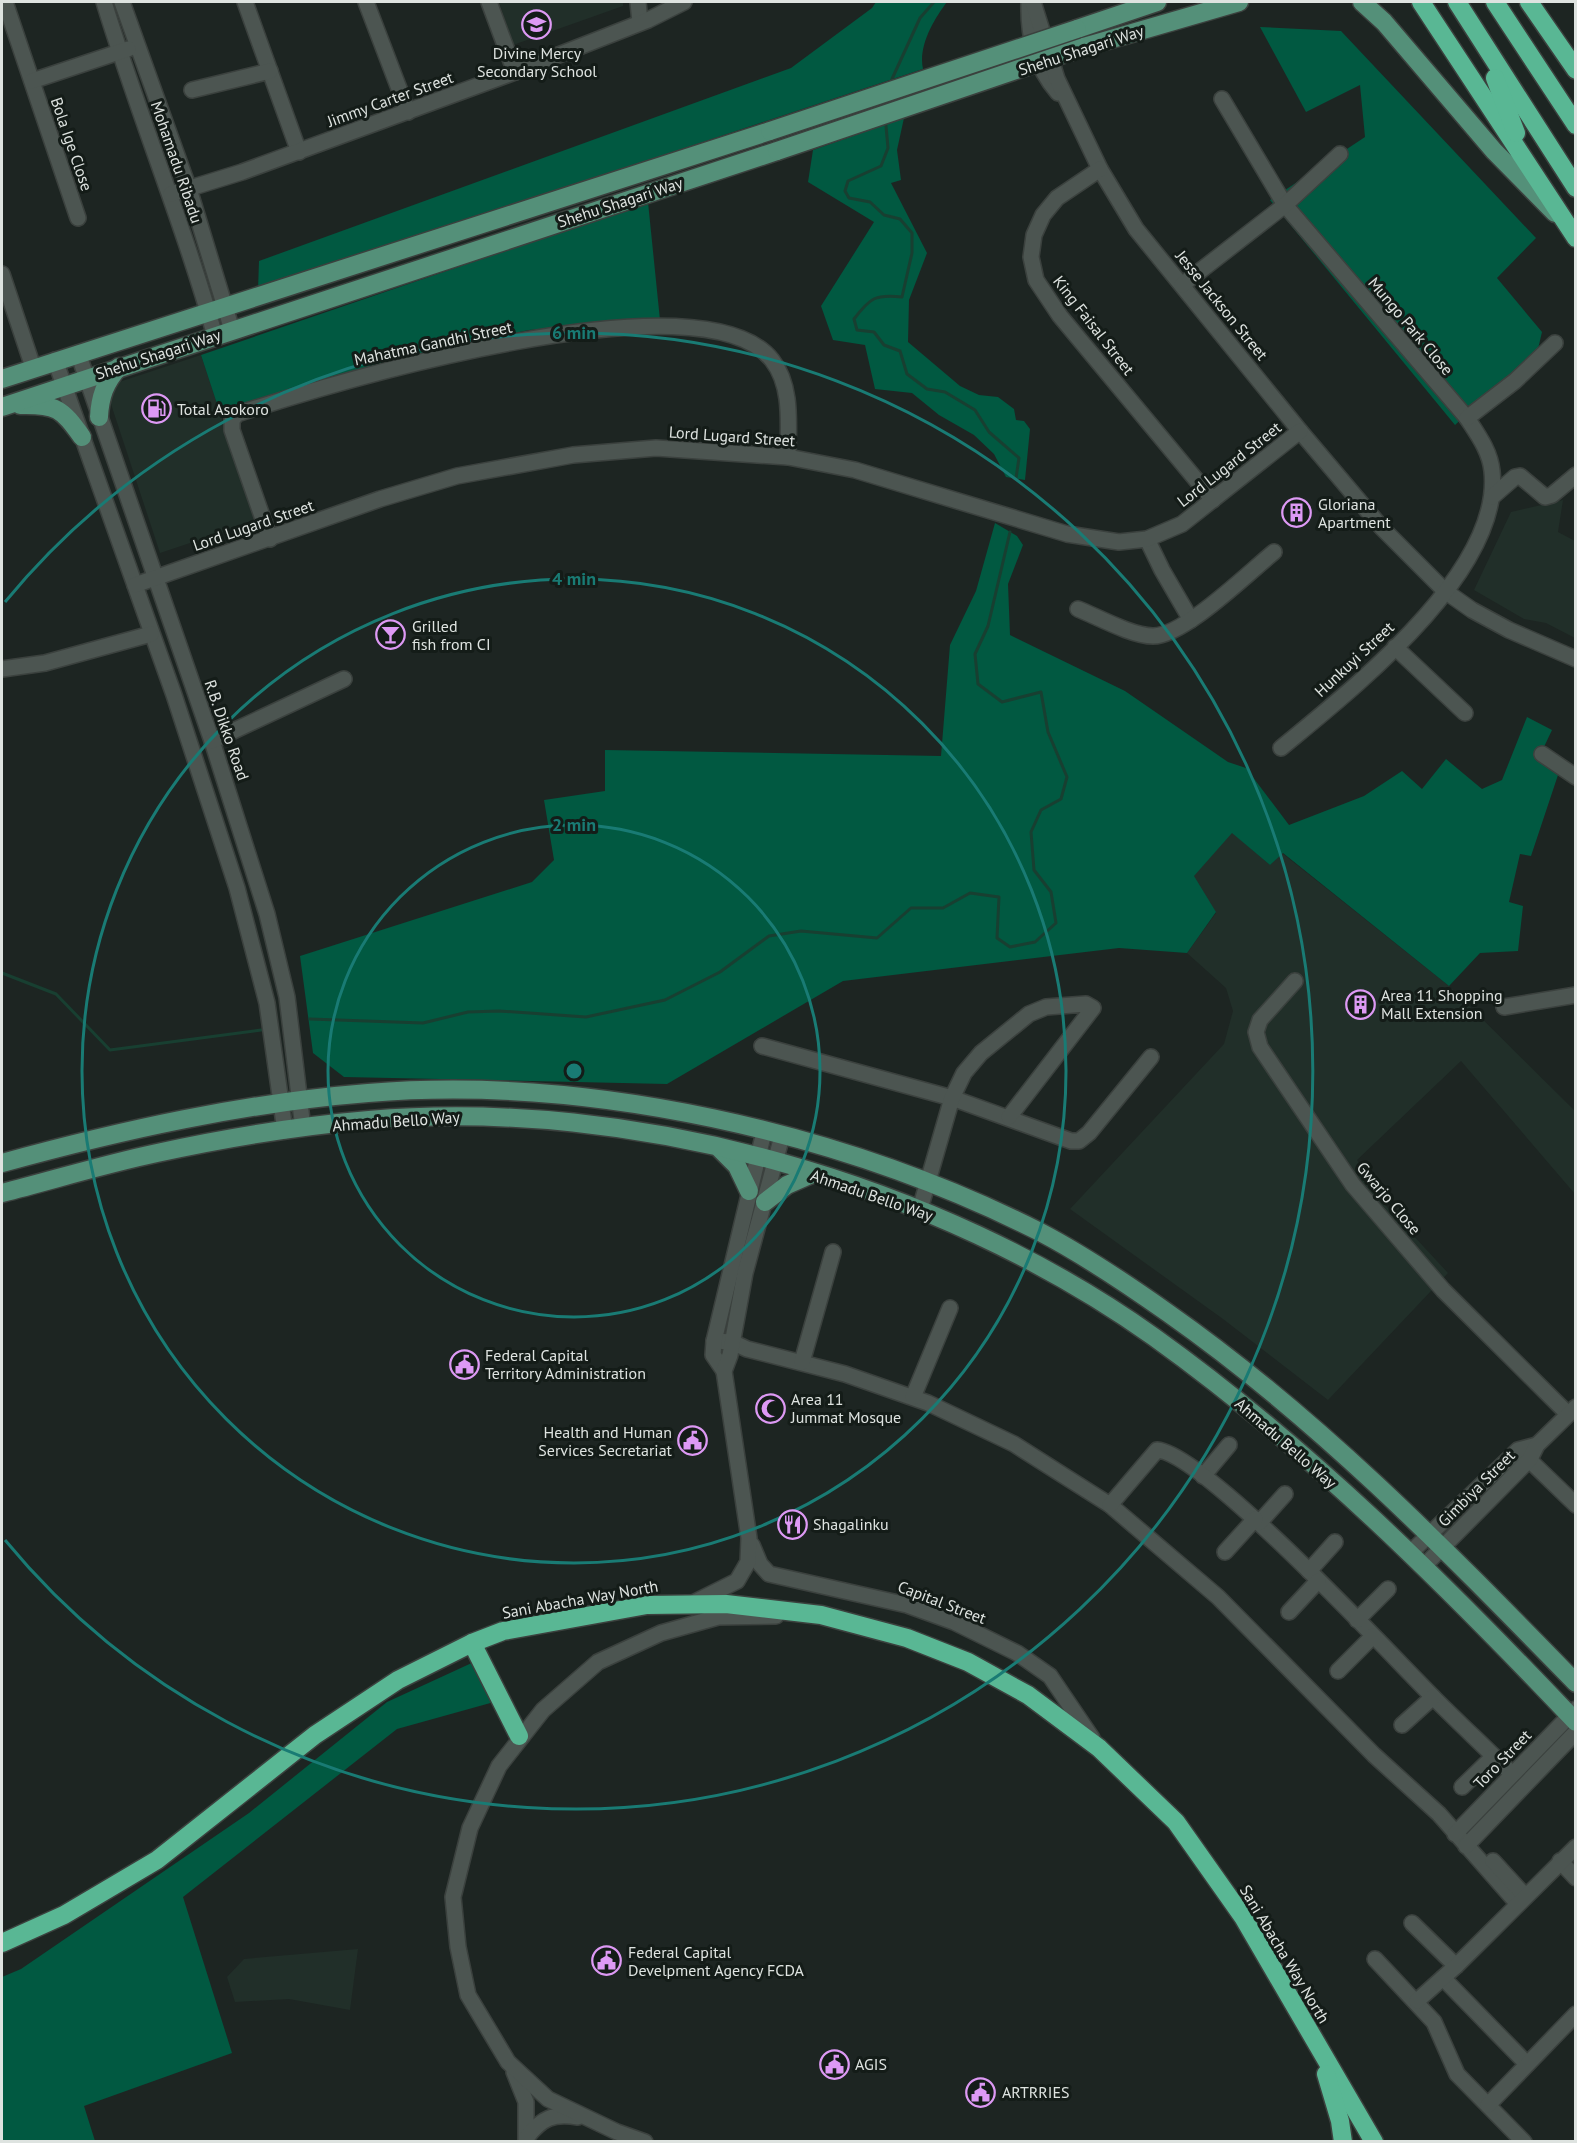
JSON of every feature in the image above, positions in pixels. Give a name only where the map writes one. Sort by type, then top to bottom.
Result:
[{"type":"highway","points":[[1421,2],[1571,232]]},
{"type":"highway","points":[[1457,2],[1575,188]]},
{"type":"highway","points":[[1495,2],[1575,125]]},
{"type":"highway","points":[[1529,2],[1575,70]]},
{"type":"highway","points":[[1482,43],[1530,169]]},
{"type":"highway","name":"Sani Abacha Way North","points":[[2,1943],[64,1915],[158,1860],[315,1736],[398,1680],[472,1642],[503,1631],[647,1605],[726,1604],[821,1615],[907,1638],[968,1662],[1028,1695],[1099,1748],[1176,1822],[1243,1917],[1374,2142]]},
{"type":"highway","points":[[472,1642],[519,1736]]},
{"type":"highway","points":[[1296,2009],[1328,2078],[1340,2121],[1343,2142]]},
{"type":"main road","name":"Shehu Shagari Way","points":[[2,379],[55,360],[209,314],[1158,2]]},
{"type":"main road","name":"Shehu Shagari Way","points":[[4,406],[86,377],[777,151],[1084,47],[1239,2]]},
{"type":"main road","points":[[1362,2],[1384,21],[1494,151],[1571,232]]},
{"type":"main road","points":[[99,417],[100,400],[105,385],[119,367]]},
{"type":"main road","points":[[4,406],[54,407],[69,417],[82,437]]},
{"type":"main road","name":"Ahmadu Bello Way","points":[[2,1163],[155,1124],[281,1102],[433,1090],[546,1093],[671,1109],[782,1136],[928,1182],[1043,1234],[1168,1313],[1308,1421],[1442,1546],[1575,1683]]},
{"type":"main road","name":"Ahmadu Bello Way","points":[[2,1193],[156,1153],[294,1129],[368,1120],[476,1117],[618,1128],[719,1148],[775,1162],[920,1209],[1031,1261],[1150,1335],[1223,1388],[1291,1443],[1423,1567],[1574,1720]]},
{"type":"main road","points":[[719,1148],[737,1166],[749,1191]]},
{"type":"main road","points":[[765,1202],[787,1185],[812,1174]]},
{"type":"street","name":"Bola Ige Close","points":[[5,2],[78,218]]},
{"type":"street","name":"Mohamadu Ribadu","points":[[104,2],[119,52],[171,194],[209,314],[224,333]]},
{"type":"street","name":"Mohamadu Ribadu","points":[[122,2],[189,189],[226,308],[224,333]]},
{"type":"street","points":[[245,2],[299,152]]},
{"type":"street","points":[[366,2],[408,111]]},
{"type":"street","points":[[489,2],[515,72]]},
{"type":"street","points":[[638,2],[640,22]]},
{"type":"street","name":"Jimmy Carter Street","points":[[171,194],[299,152],[515,72],[684,2]]},
{"type":"street","name":"Jesse Jackson Street","points":[[1031,2],[1028,26],[1035,54],[1046,79],[1075,113],[1100,169],[1136,229],[1300,431],[1382,528],[1445,591],[1472,610],[1509,630],[1575,659]]},
{"type":"street","name":"Bola Ige Close","points":[[32,81],[136,45]]},
{"type":"street","points":[[192,90],[270,71]]},
{"type":"street","name":"Mungo Park Close","points":[[1222,99],[1286,205],[1467,418],[1487,451],[1492,471],[1492,497],[1485,526],[1471,557],[1445,591]]},
{"type":"street","points":[[1182,285],[1286,205],[1340,154]]},
{"type":"street","name":"King Faisal Street","points":[[1100,169],[1057,198],[1043,215],[1034,235],[1031,257],[1036,280],[1060,316],[1213,500]]},
{"type":"street","points":[[2,274],[33,367]]},
{"type":"street","name":"Mahatma Gandhi Street","points":[[270,539],[232,430],[232,420],[237,414],[319,388],[452,354],[594,330],[687,327],[723,331],[761,349],[781,373],[787,393],[788,456]]},
{"type":"street","points":[[1467,418],[1515,381],[1556,343]]},
{"type":"street","name":"R.B. Dikko Road","points":[[78,353],[212,741],[260,892],[287,997],[300,1100],[294,1129]]},
{"type":"street","points":[[55,360],[213,810],[237,888],[267,1003],[281,1102],[294,1129]]},
{"type":"street","name":"Lord Lugard Street","points":[[135,585],[435,482],[517,463],[573,455],[656,448],[788,456],[855,470],[1067,534],[1119,542],[1147,539],[1182,524],[1300,431]]},
{"type":"street","points":[[1492,497],[1515,477],[1520,476],[1545,497],[1552,495],[1575,474]]},
{"type":"street","points":[[1147,539],[1191,620]]},
{"type":"street","points":[[1078,609],[1140,634],[1152,636],[1164,634],[1191,620],[1274,552]]},
{"type":"street","name":"Hunkuyi Street","points":[[1281,748],[1348,692],[1395,647],[1445,591]]},
{"type":"street","points":[[2,669],[45,663],[151,634]]},
{"type":"street","points":[[1395,647],[1466,713]]},
{"type":"street","points":[[212,741],[344,679]]},
{"type":"street","points":[[1542,754],[1575,777]]},
{"type":"street","name":"Gwarjo Close","points":[[1295,981],[1260,1020],[1256,1032],[1260,1047],[1353,1185],[1443,1290],[1572,1411]]},
{"type":"street","points":[[1504,1007],[1575,994]]},
{"type":"street","points":[[920,1209],[952,1098],[964,1073],[981,1053],[1029,1014],[1046,1007],[1086,1004],[1093,1008],[1009,1117]]},
{"type":"street","points":[[762,1046],[952,1098],[1009,1117],[1060,1139],[1079,1141],[1089,1133],[1151,1057]]},
{"type":"street","points":[[724,1371],[713,1348],[764,1132]]},
{"type":"street","name":"Capital Street","points":[[693,1603],[737,1581],[748,1562],[749,1538],[724,1371],[731,1348],[745,1273],[782,1136]]},
{"type":"street","points":[[802,1362],[833,1252]]},
{"type":"street","points":[[913,1396],[950,1308]]},
{"type":"street","points":[[713,1348],[747,1349],[802,1362],[913,1396],[1014,1444],[1110,1505],[1218,1597],[1374,1755],[1469,1842],[1521,1900]]},
{"type":"street","name":"Gimbiya Street","points":[[1423,1567],[1524,1455],[1572,1411]]},
{"type":"street","points":[[1203,1476],[1229,1445]]},
{"type":"street","points":[[1110,1505],[1157,1450],[1192,1466],[1257,1521],[1512,1774]]},
{"type":"street","points":[[1409,1554],[1428,1533],[1524,1455],[1575,1505]]},
{"type":"street","points":[[1225,1552],[1285,1494]]},
{"type":"street","name":"Capital Street","points":[[749,1538],[760,1564],[769,1574],[907,1605],[954,1622],[1017,1653],[1050,1676],[1099,1748]]},
{"type":"street","points":[[1289,1612],[1335,1542]]},
{"type":"street","points":[[1357,1620],[1388,1589]]},
{"type":"street","points":[[526,2139],[526,2102],[520,2081],[468,1995],[458,1947],[453,1896],[470,1828],[499,1766],[519,1736],[543,1710],[598,1662],[661,1633],[718,1617],[821,1615]]},
{"type":"street","points":[[1338,1671],[1372,1636]]},
{"type":"street","points":[[1402,1725],[1433,1697]]},
{"type":"street","name":"Toro Street","points":[[1457,1831],[1512,1774],[1574,1720]]},
{"type":"street","name":"Toro Street","points":[[1469,1842],[1574,1720]]},
{"type":"street","points":[[1462,1787],[1493,1757]]},
{"type":"street","points":[[1417,2001],[1456,1966],[1575,1847]]},
{"type":"street","points":[[1560,1861],[1575,1878]]},
{"type":"street","points":[[1412,1923],[1456,1966]]},
{"type":"street","points":[[1375,1959],[1417,2001],[1434,2022],[1457,2074],[1524,2142]]},
{"type":"street","points":[[1443,1978],[1527,2064]]},
{"type":"street","points":[[1488,2105],[1575,2014]]},
{"type":"street","points":[[508,2062],[549,2099],[645,2142]]},
{"type":"street","points":[[526,2139],[539,2122],[555,2116],[590,2119]]},
{"type":"shaded area","name":"Divine Mercy Secondary School","points":[[499,2],[623,2],[623,6],[513,45]]},
{"type":"shaded area","points":[[201,355],[256,521],[160,553],[109,398],[113,384]]},
{"type":"shaded area","points":[[1563,500],[1558,532],[1575,541],[1575,638],[1546,623],[1524,619],[1474,590],[1511,512]]},
{"type":"shaded area","points":[[1232,832],[1270,865],[1282,853],[1449,986],[1575,1111],[1575,1194],[1461,1061],[1357,1160],[1387,1207],[1448,1273],[1328,1400],[1223,1319],[1070,1209],[1224,1044],[1233,1011],[1226,988],[1187,953],[1216,913],[1193,876]]},
{"type":"shaded area","points":[[358,1949],[350,2010],[289,1999],[235,2002],[227,1977],[244,1959]]},
{"type":"green space","points":[[876,2],[947,2],[932,25],[925,42],[923,69],[258,290],[259,261],[791,68],[872,8]]},
{"type":"green space","points":[[1260,27],[1341,31],[1536,238],[1497,278],[1542,332],[1538,349],[1455,425],[1270,200],[1365,137],[1360,85],[1306,112]]},
{"type":"green space","points":[[904,118],[897,150],[901,180],[891,183],[927,253],[909,300],[908,342],[960,386],[979,395],[998,397],[1014,409],[1016,420],[1024,421],[1030,429],[1025,480],[1006,477],[994,454],[974,435],[939,415],[912,393],[875,389],[865,345],[833,340],[821,306],[874,222],[808,182],[813,150]]},
{"type":"green space","points":[[648,202],[660,320],[529,330],[396,359],[220,413],[201,355]]},
{"type":"green space","points":[[995,523],[1017,536],[1023,545],[1008,584],[1010,635],[1125,691],[1228,762],[1246,768],[1289,825],[1364,796],[1402,771],[1422,789],[1446,759],[1482,789],[1502,780],[1527,717],[1552,730],[1543,749],[1560,769],[1531,856],[1520,854],[1509,902],[1523,906],[1518,951],[1480,953],[1449,986],[1283,853],[1270,865],[1232,833],[1194,876],[1216,912],[1187,953],[1119,948],[843,981],[667,1084],[344,1077],[313,1053],[300,956],[532,882],[554,860],[544,800],[605,791],[605,750],[941,756],[950,645],[976,591]]},
{"type":"green space","points":[[476,1661],[494,1702],[397,1729],[183,1897],[232,2053],[84,2106],[95,2141],[2,2142],[2,1977],[21,1969],[249,1813],[387,1702]]},
{"type":"waterway","points":[[892,79],[920,18],[934,2]]},
{"type":"waterway","points":[[886,126],[888,148],[881,166],[848,181],[845,191],[849,198],[870,202],[884,215],[900,219],[912,233],[912,253],[902,297],[885,296],[869,302],[854,319],[857,330],[874,332],[884,345],[900,351],[907,374],[927,389],[945,392],[975,410],[989,432],[1019,458],[1016,478]]},
{"type":"waterway","points":[[310,1019],[423,1023],[468,1012],[499,1011],[586,1017],[665,1000],[720,972],[769,936],[801,931],[877,938],[911,908],[943,908],[970,893],[999,897],[997,938],[1010,947],[1035,942],[1056,923],[1051,892],[1034,870],[1031,832],[1041,810],[1061,799],[1067,777],[1048,732],[1041,692],[1002,702],[978,684],[975,654],[988,626],[1010,532]]},
{"type":"waterway","points":[[2,973],[56,994],[110,1050],[261,1030]]},
{"type":"place","name":"Divine Mercy Secondary School","points":[[537,25]]},
{"type":"place","name":"Total Asokoro","points":[[156,409]]},
{"type":"place","name":"Gloriana Apartment","points":[[1297,513]]},
{"type":"place","name":"Grilled fish from CI","points":[[391,635]]},
{"type":"place","name":"Area 11 Shopping Mall Extension","points":[[1360,1004]]},
{"type":"place","name":"Federal Capital Territory Administration","points":[[464,1364]]},
{"type":"place","name":"Area 11 Jummat Mosque","points":[[770,1408]]},
{"type":"place","name":"Health and Human Services Secretariat","points":[[693,1441]]},
{"type":"place","name":"Shagalinku","points":[[792,1524]]},
{"type":"place","name":"Federal Capital Develpment Agency FCDA","points":[[607,1961]]},
{"type":"place","name":"AGIS","points":[[834,2064]]},
{"type":"place","name":"ARTRRIES","points":[[981,2092]]}]
